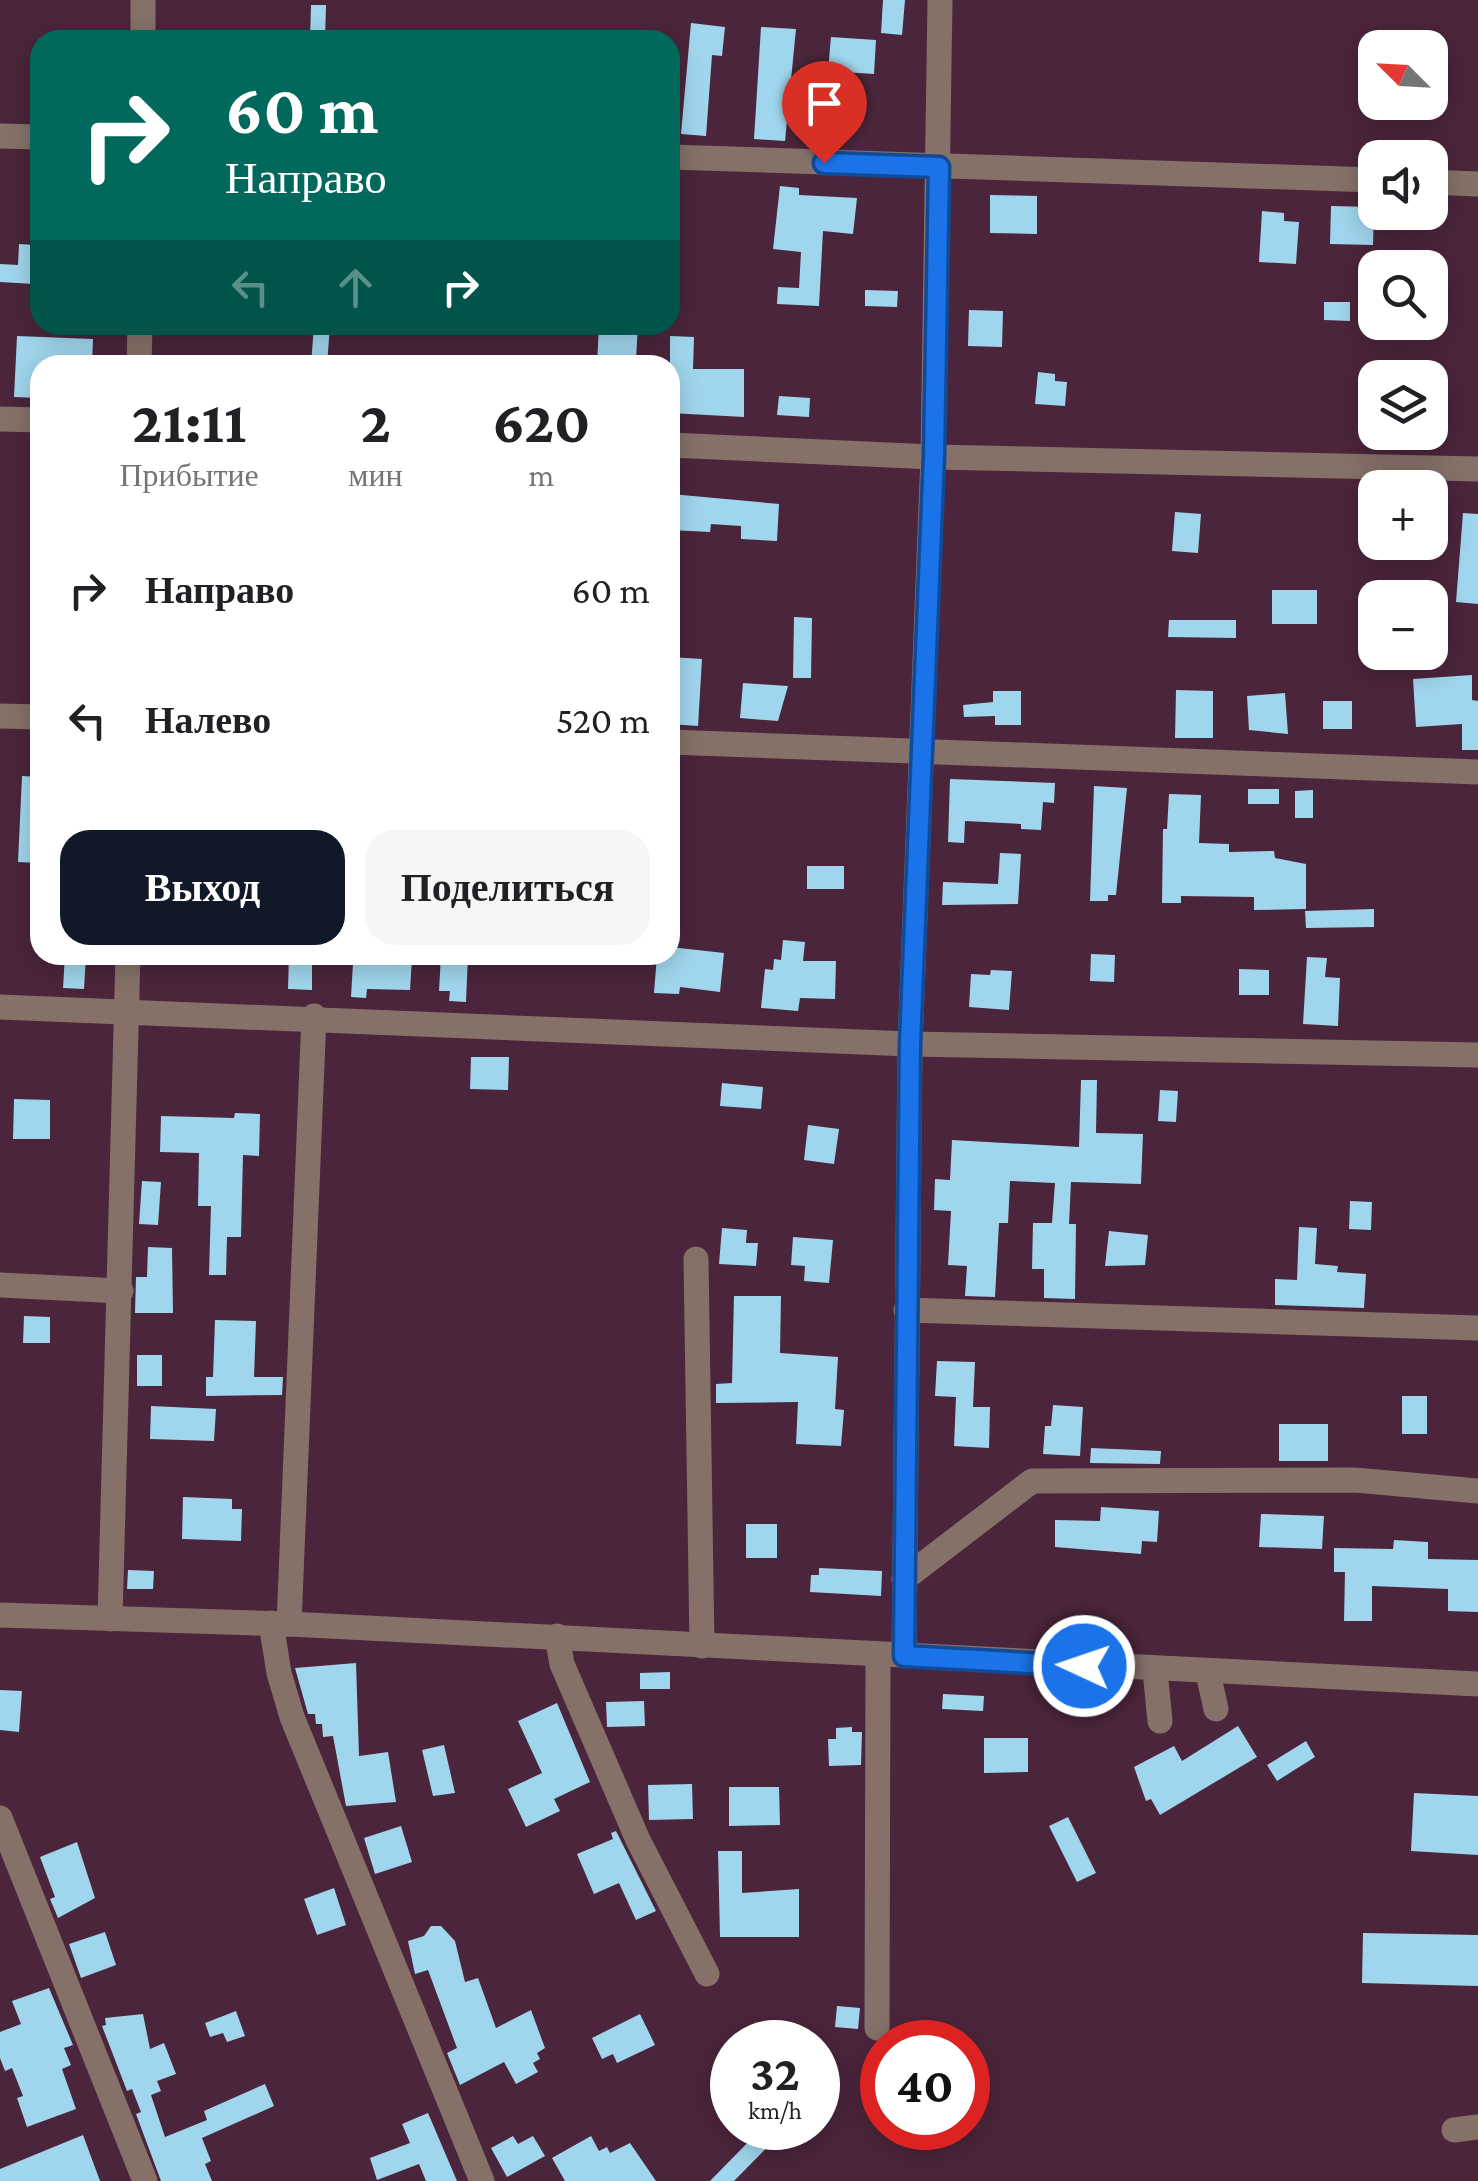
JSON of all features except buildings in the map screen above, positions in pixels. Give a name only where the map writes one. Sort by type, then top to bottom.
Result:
[{"type":"street","points":[[142,0],[143,30]]},
{"type":"street","points":[[877,2020],[891,1656],[904,1578],[910,1044],[934,456],[940,0]]},
{"type":"street","points":[[0,136],[30,136]]},
{"type":"street","points":[[680,157],[1358,179]]},
{"type":"street","points":[[1448,183],[1478,184]]},
{"type":"street","points":[[0,419],[30,420]]},
{"type":"street","points":[[680,445],[934,456],[1478,469]]},
{"type":"street","points":[[0,716],[30,718]]},
{"type":"street","points":[[680,742],[1478,772]]},
{"type":"street","points":[[110,1619],[122,1292],[128,965]]},
{"type":"street","points":[[0,1006],[314,1016],[910,1044],[1478,1055]]},
{"type":"street","points":[[314,1016],[279,1673],[292,1717],[482,2181]]},
{"type":"street","points":[[696,1259],[702,1646]]},
{"type":"street","points":[[0,1286],[122,1292]]},
{"type":"street","points":[[906,1310],[1478,1328]]},
{"type":"street","points":[[904,1578],[1032,1481],[1355,1480],[1478,1490]]},
{"type":"street","points":[[0,1615],[280,1623],[1478,1684]]},
{"type":"street","points":[[557,1636],[562,1664],[638,1840],[707,1974]]},
{"type":"street","points":[[1155,1670],[1160,1721]]},
{"type":"street","points":[[1208,1673],[1216,1709]]},
{"type":"street","points":[[0,1818],[145,2181]]},
{"type":"route","points":[[824,163],[939,167],[934,456],[910,1044],[904,1656],[1084,1666]]}]
